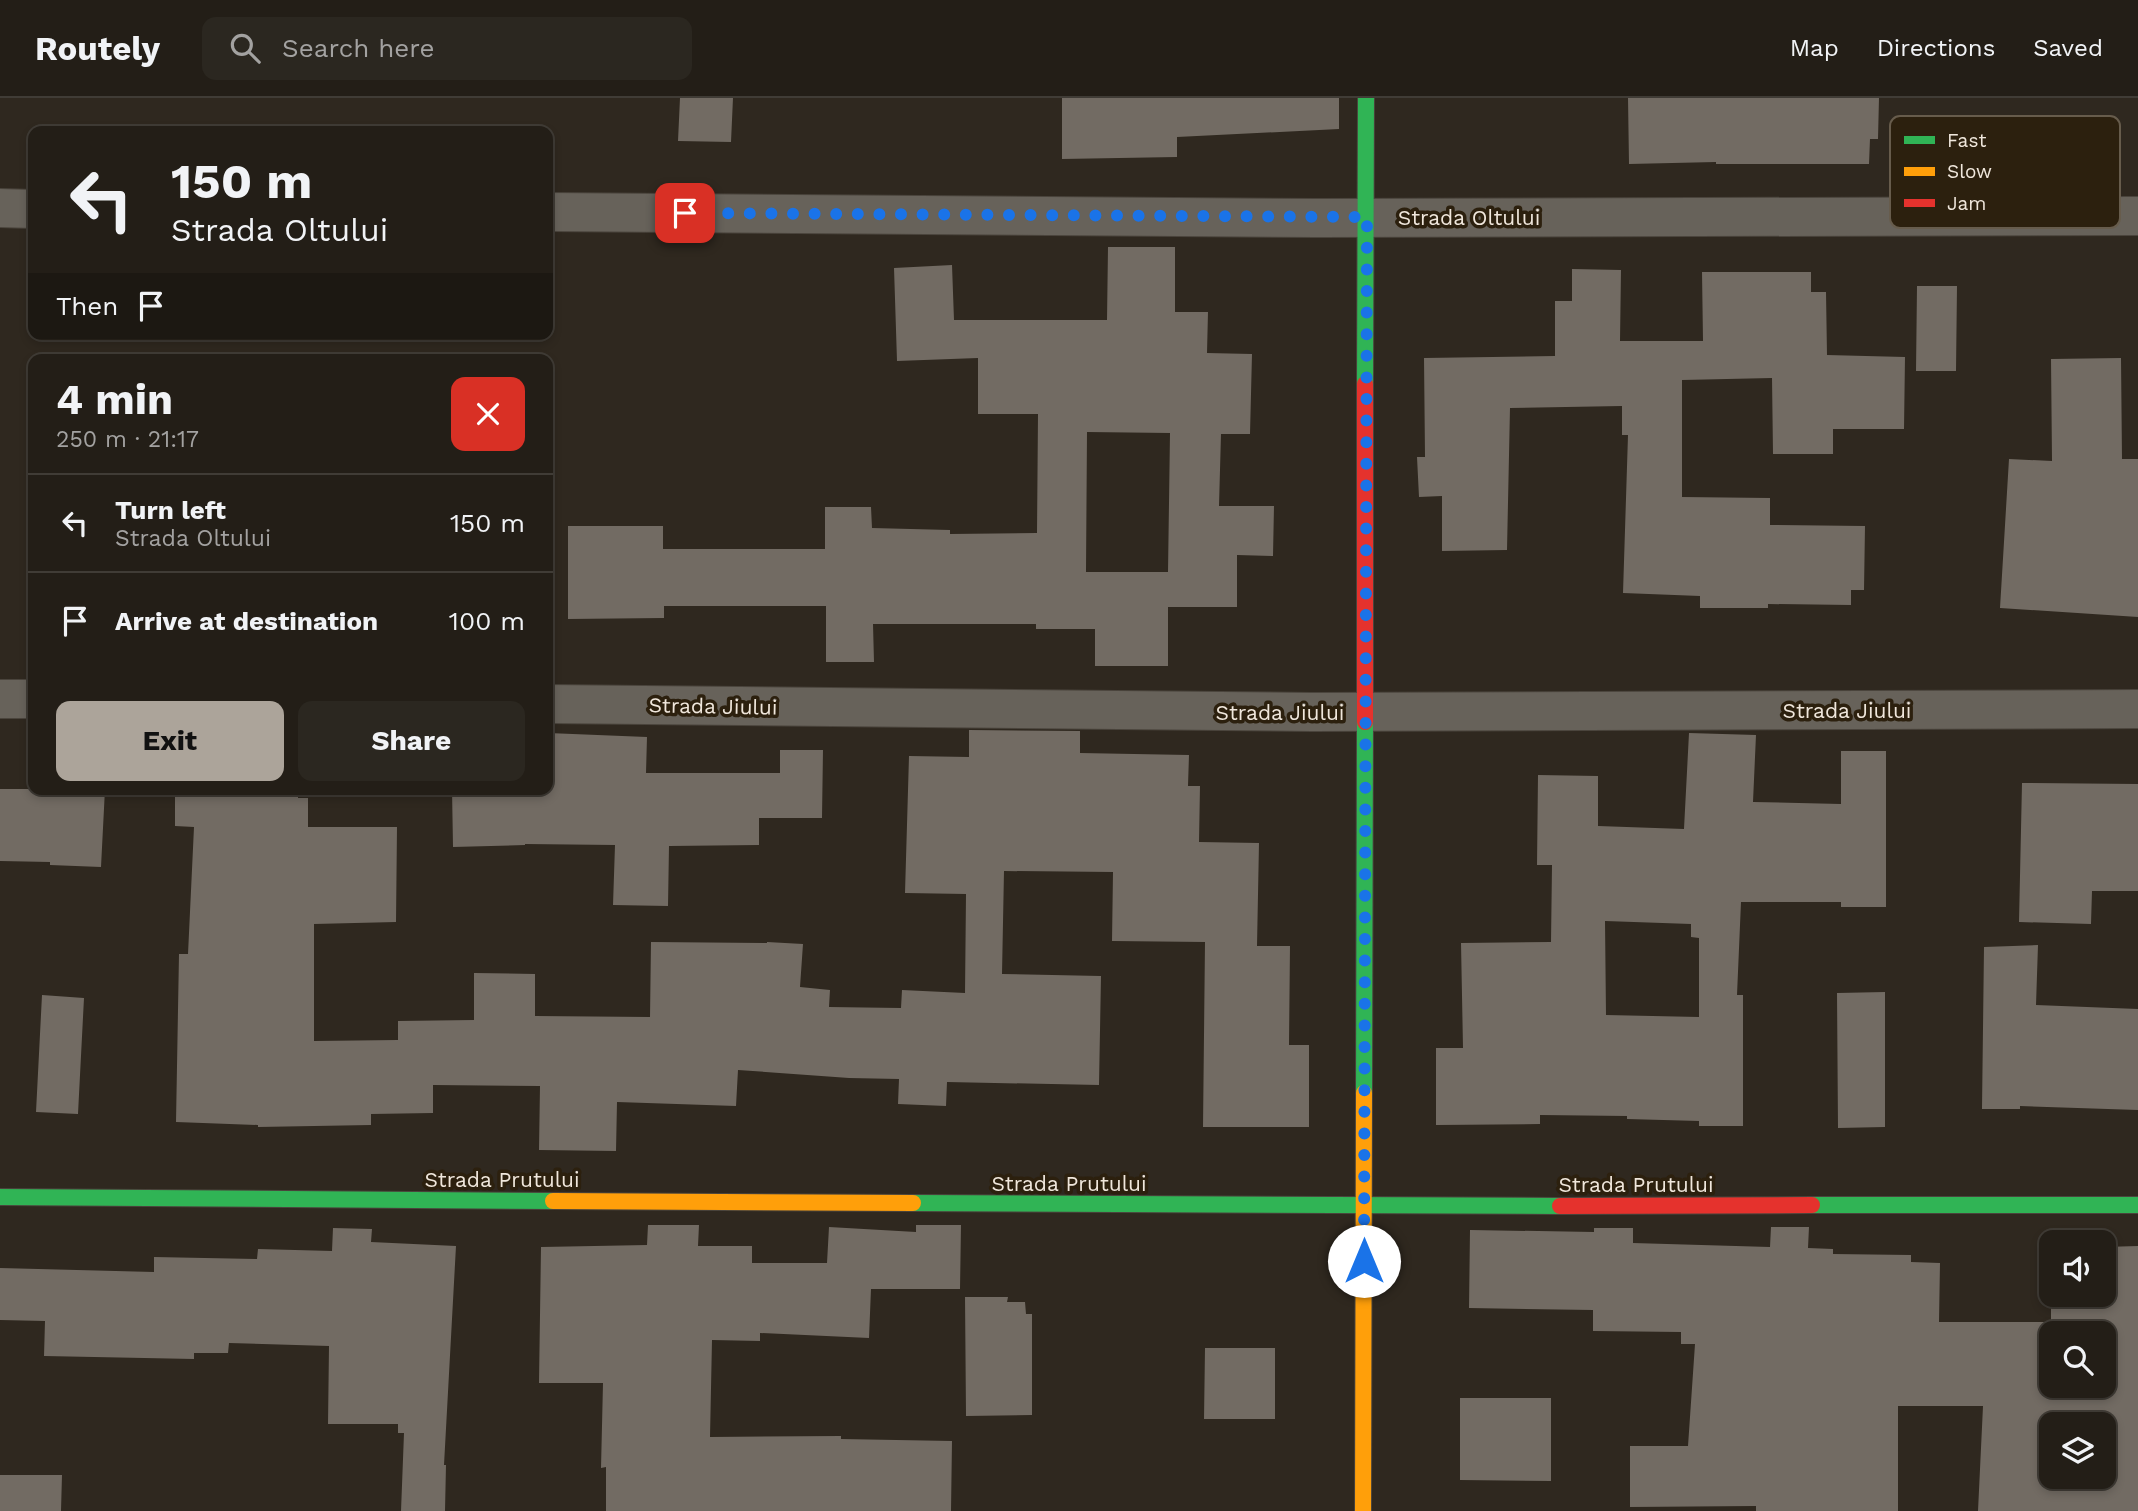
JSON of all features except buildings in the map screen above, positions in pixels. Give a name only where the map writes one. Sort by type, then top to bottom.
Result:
[{"type":"street","points":[[1363,1511],[1366,98]]},
{"type":"street","points":[[0,208],[28,209]]},
{"type":"street","name":"Strada Oltului","points":[[553,212],[1367,217],[1890,216]]},
{"type":"street","name":"Strada Oltului","points":[[2120,216],[2138,216]]},
{"type":"street","points":[[0,699],[28,699]]},
{"type":"street","name":"Strada Jiului","points":[[553,704],[1366,712],[2138,709]]},
{"type":"street","name":"Strada Prutului","points":[[0,1196],[1364,1206],[2138,1205]]},
{"type":"traffic: fast","points":[[1365,384],[1366,98]]},
{"type":"traffic: fast","points":[[1364,1093],[1365,722]]},
{"type":"traffic: fast","points":[[0,1197],[553,1201]]},
{"type":"traffic: fast","points":[[913,1203],[1560,1206]]},
{"type":"traffic: fast","points":[[1812,1205],[2138,1205]]},
{"type":"traffic: slow","points":[[1363,1511],[1364,1093]]},
{"type":"traffic: slow","points":[[553,1201],[913,1203]]},
{"type":"traffic: jam","points":[[1365,384],[1365,722]]},
{"type":"traffic: jam","points":[[1560,1206],[1812,1205]]},
{"type":"route","points":[[685,213],[1367,217],[1364,1261]]}]
